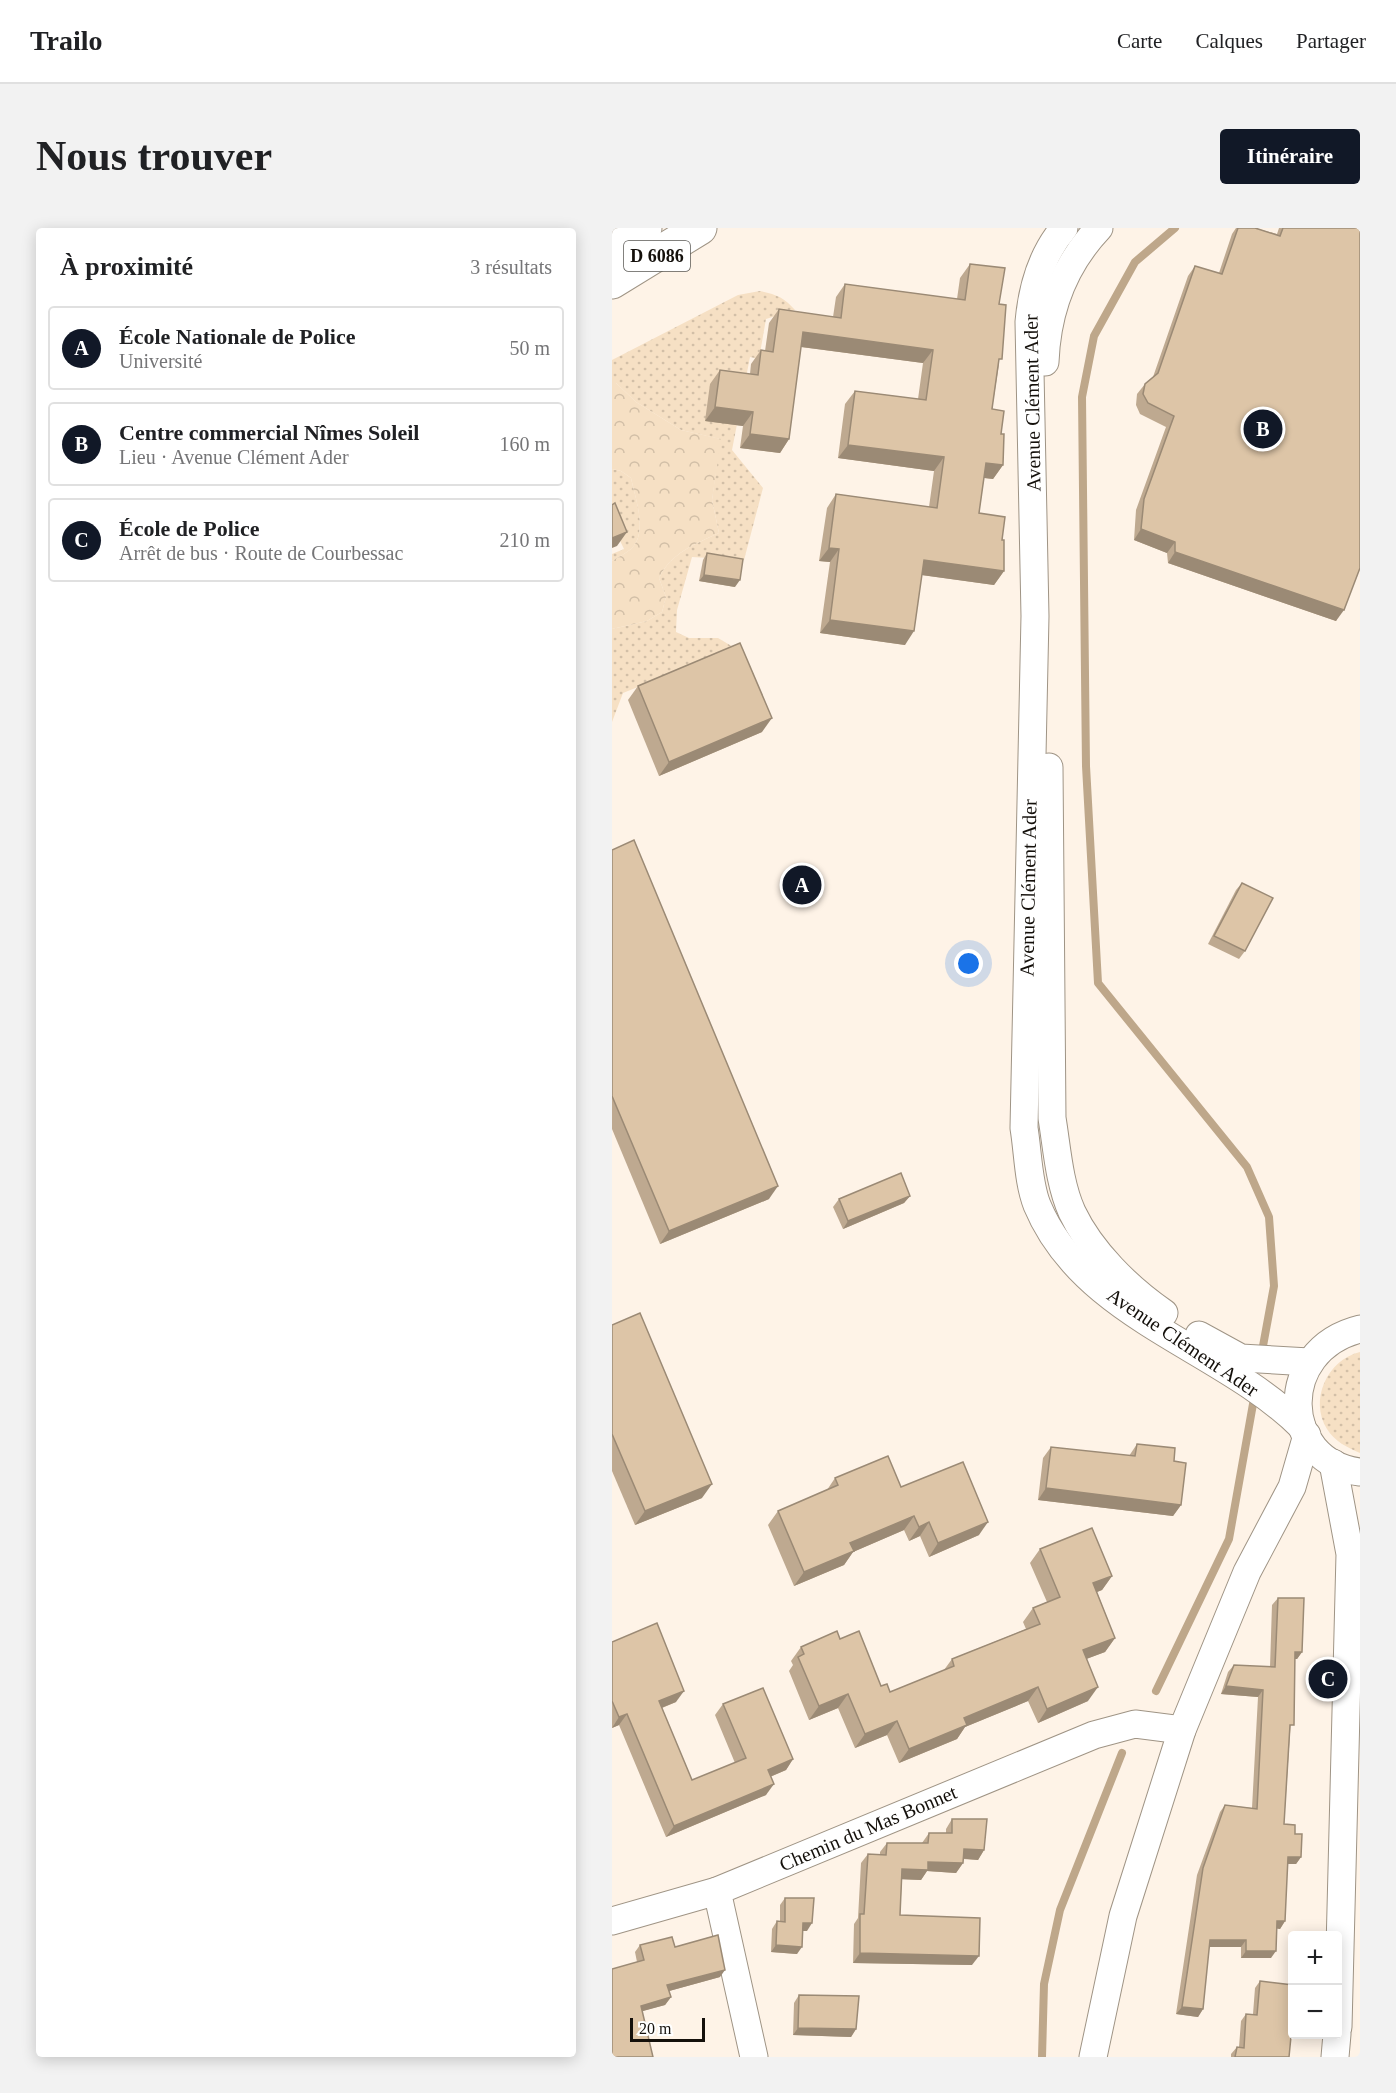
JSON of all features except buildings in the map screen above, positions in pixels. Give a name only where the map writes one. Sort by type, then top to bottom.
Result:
[{"type":"main road","name":"D 6086","points":[[612,247],[645,228]]},
{"type":"main road","name":"D 6086","points":[[612,282],[700,228]]},
{"type":"street","name":"Avenue Clément Ader","points":[[1064,228],[1053,241],[1035,279],[1029,322],[1035,616],[1024,1128],[1036,1202],[1066,1255],[1113,1297],[1271,1401],[1305,1431],[1331,1461]]},
{"type":"street","name":"Avenue Clément Ader","points":[[1100,228],[1078,253],[1055,300],[1047,330],[1043,404],[1052,1118],[1060,1170],[1072,1211],[1093,1246],[1146,1300],[1191,1331],[1241,1358],[1309,1362]]},
{"type":"street","points":[[1093,2057],[1123,1916],[1182,1730],[1247,1572],[1292,1487],[1305,1431],[1298,1405],[1300,1383],[1309,1362],[1323,1345],[1343,1334],[1360,1329]]},
{"type":"street","points":[[1292,1487],[1331,1461]]},
{"type":"street","points":[[1331,1461],[1360,1472]]},
{"type":"street","points":[[1331,1461],[1355,1542],[1339,1985]]},
{"type":"street","name":"Chemin du Mas Bonnet","points":[[612,1921],[717,1891],[1094,1735],[1135,1724],[1182,1730]]},
{"type":"street","points":[[717,1891],[754,2057]]},
{"type":"street","points":[[1335,2057],[1337,2039]]},
{"type":"green space","points":[[760,291],[780,297],[795,310],[766,319],[759,359],[750,357],[732,450],[763,488],[744,560],[692,557],[677,610],[676,632],[689,638],[718,638],[735,648],[623,693],[612,722],[612,629],[647,621],[662,612],[666,597],[659,578],[664,569],[684,550],[719,533],[712,500],[720,439],[681,430],[636,402],[616,383],[612,383],[612,360],[738,295]]},
{"type":"green space","points":[[612,383],[616,383],[636,402],[681,430],[721,439],[712,500],[719,533],[684,550],[664,569],[659,578],[666,597],[662,612],[647,621],[612,629],[612,561],[632,548],[637,541],[640,524],[631,478],[621,471],[612,469]]},
{"type":"green space","points":[[612,469],[621,471],[631,478],[640,523],[637,541],[632,548],[612,561],[612,554],[624,549],[612,524]]},
{"type":"green space","points":[[1360,1352],[1360,1453],[1333,1437],[1322,1418],[1320,1406],[1324,1383],[1330,1372],[1348,1356]]},
{"type":"waterway","points":[[1175,228],[1135,262],[1094,336],[1082,397],[1086,766],[1098,983],[1247,1167],[1269,1217],[1274,1286],[1263,1346]]},
{"type":"waterway","points":[[1156,1691],[1229,1539],[1253,1404]]},
{"type":"waterway","points":[[1042,2057],[1044,1984],[1060,1910],[1122,1753]]},
{"type":"place","name":"Centre commercial Nîmes Soleil","points":[[1263,429]]},
{"type":"place","name":"École Nationale de Police","points":[[802,885]]},
{"type":"place","name":"École de Police","points":[[1328,1679]]}]
